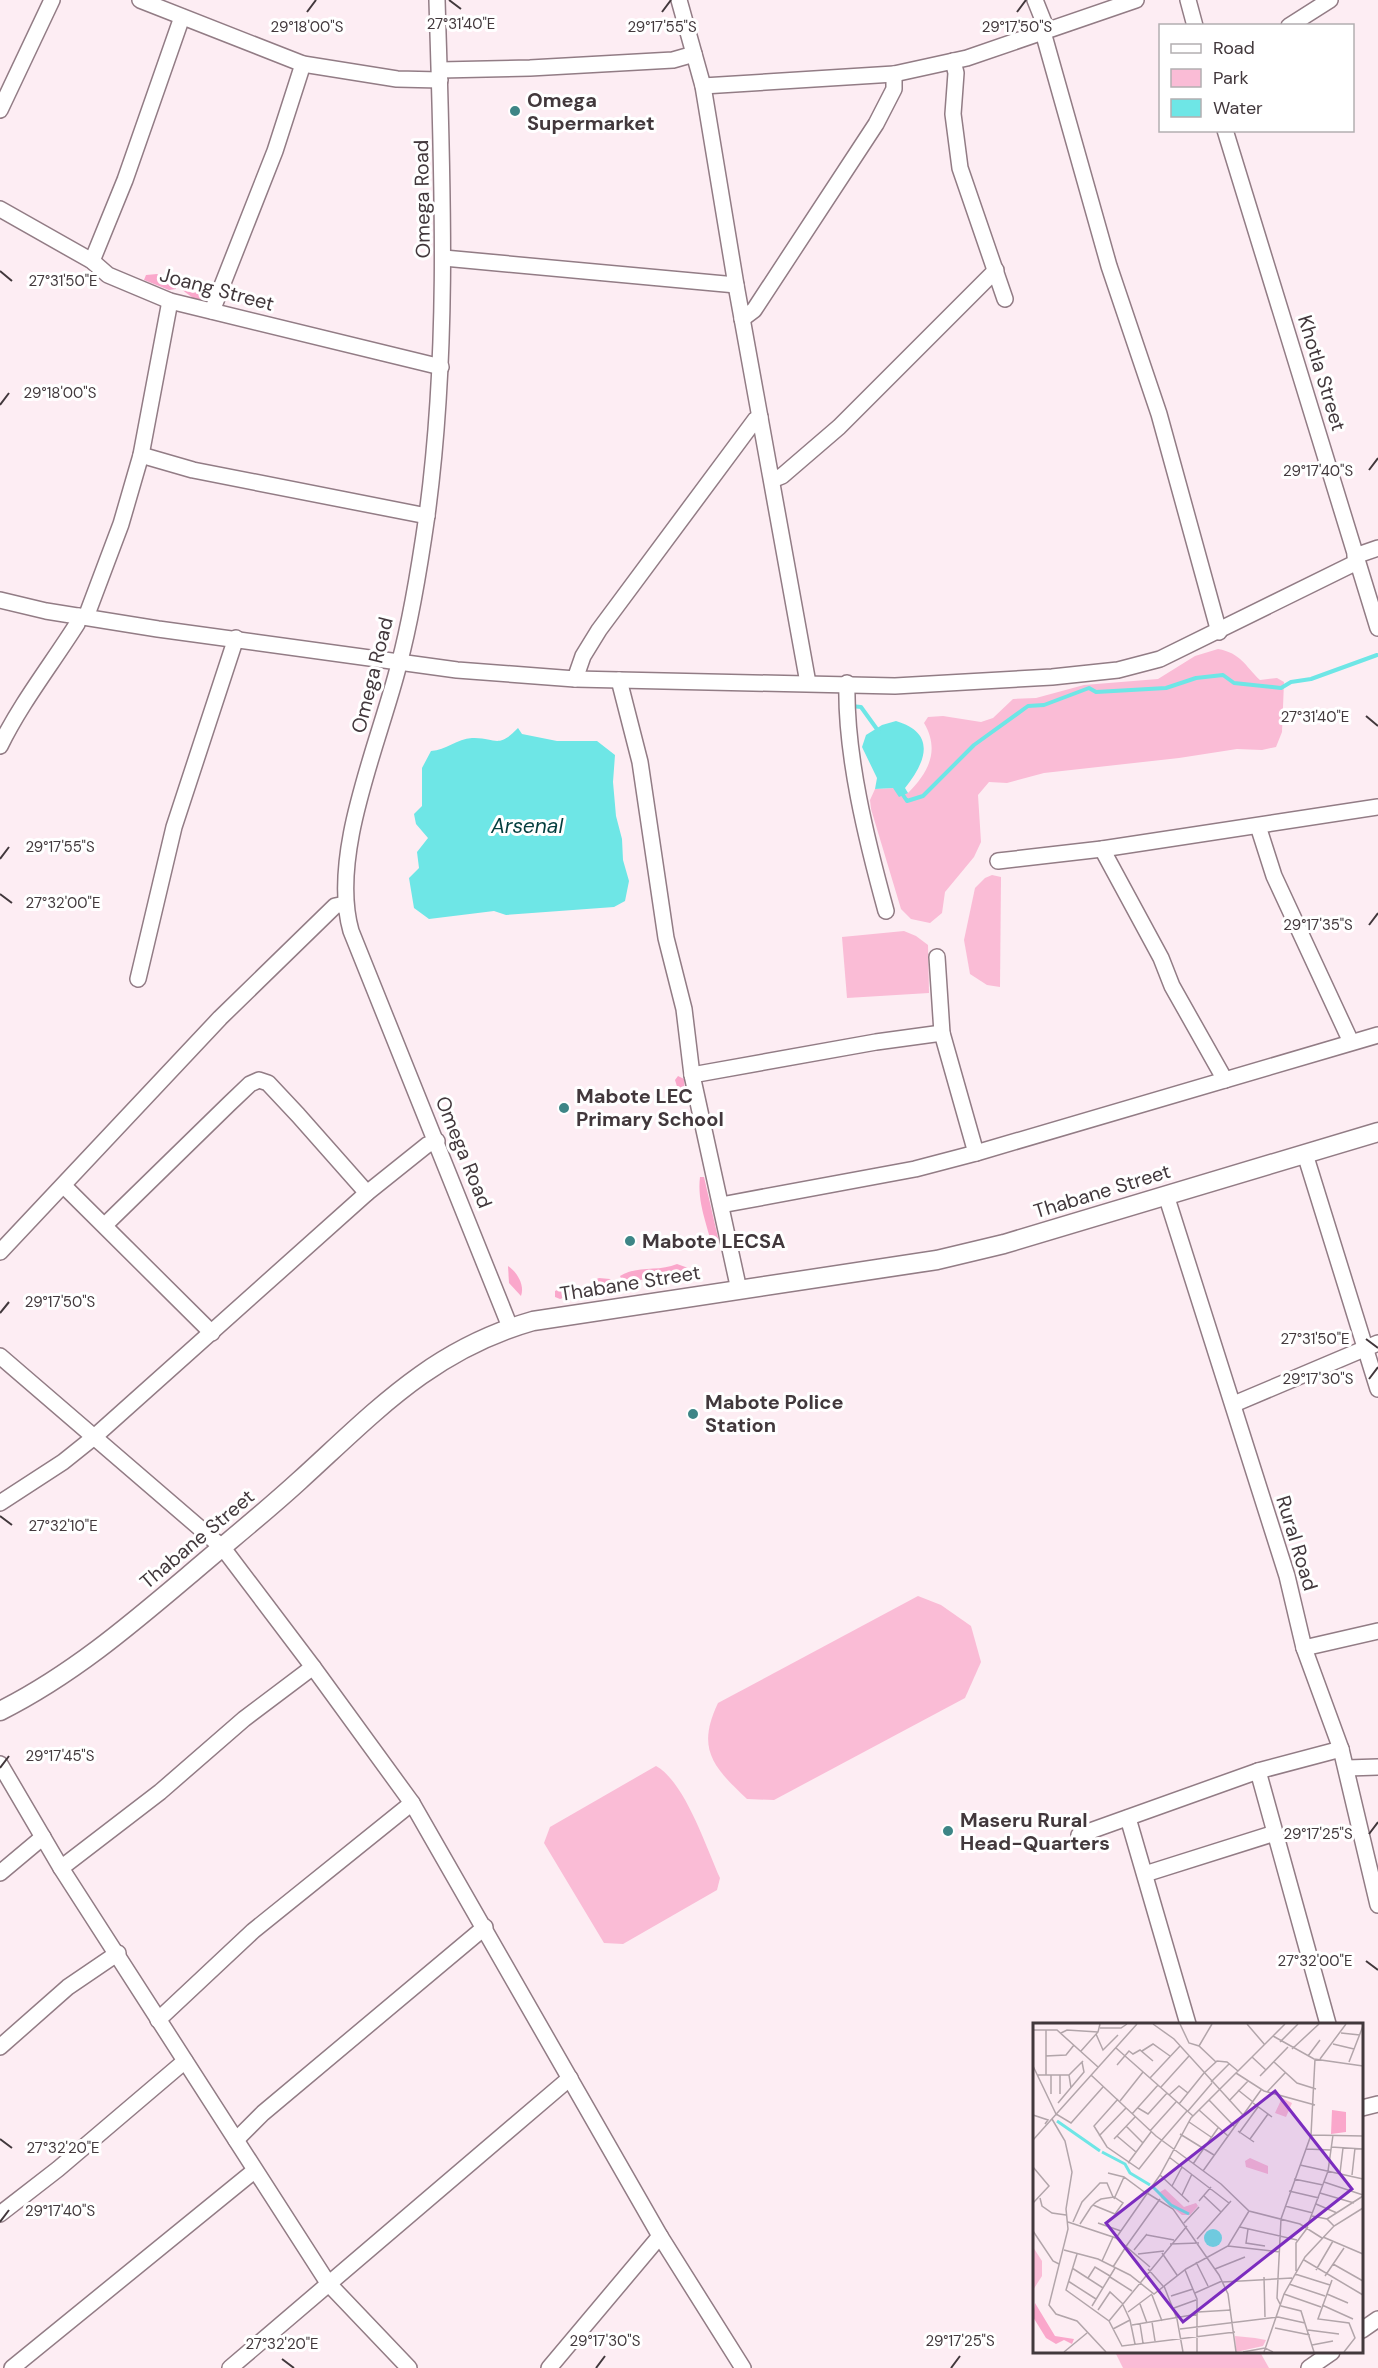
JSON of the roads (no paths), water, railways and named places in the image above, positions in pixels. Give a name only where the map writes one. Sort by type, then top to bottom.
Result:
[{"type":"street","points":[[0,110],[52,0]]},
{"type":"street","points":[[140,0],[303,64],[397,79],[673,60],[694,54]]},
{"type":"street","name":"Omega Road","points":[[437,0],[444,258],[441,367],[427,516],[400,662],[350,845],[345,904],[351,931],[510,1328]]},
{"type":"street","points":[[679,0],[703,86],[736,285],[808,683]]},
{"type":"street","points":[[1035,0],[1109,266],[1160,414],[1219,632]]},
{"type":"street","points":[[703,86],[894,74],[952,61],[1136,0]]},
{"type":"street","points":[[1188,0],[1194,24]]},
{"type":"street","points":[[1292,24],[1330,0]]},
{"type":"street","points":[[92,261],[125,180],[182,17]]},
{"type":"street","points":[[952,61],[956,73],[953,114],[960,168],[1005,299]]},
{"type":"street","points":[[212,312],[275,151],[303,64]]},
{"type":"street","points":[[742,319],[754,310],[876,124],[894,89],[894,74]]},
{"type":"street","name":"Khotla Street","points":[[1226,132],[1378,628]]},
{"type":"street","name":"Joang Street","points":[[0,209],[92,261],[108,275],[170,301],[441,367]]},
{"type":"street","points":[[444,258],[736,285]]},
{"type":"street","points":[[772,480],[782,476],[839,427],[996,270]]},
{"type":"street","points":[[0,746],[13,718],[82,617],[122,524],[141,455],[170,301]]},
{"type":"street","points":[[575,679],[583,656],[599,630],[760,417]]},
{"type":"street","points":[[141,455],[193,470],[427,516]]},
{"type":"street","points":[[0,600],[82,617],[457,670],[575,679],[847,683],[895,686],[1052,677],[1118,670],[1160,659],[1219,632],[1378,548]]},
{"type":"street","points":[[138,979],[174,827],[236,638]]},
{"type":"street","points":[[619,680],[639,762],[666,938],[684,1009],[692,1075],[740,1290]]},
{"type":"street","points":[[847,683],[847,705],[858,786],[886,911]]},
{"type":"street","points":[[998,861],[1102,849],[1378,807]]},
{"type":"street","points":[[1258,825],[1274,876],[1351,1042]]},
{"type":"street","points":[[1102,849],[1161,958],[1172,986],[1225,1080]]},
{"type":"street","points":[[0,1252],[220,1018],[335,906],[345,904]]},
{"type":"street","points":[[937,957],[942,1033],[976,1153]]},
{"type":"street","points":[[692,1075],[876,1042],[942,1033]]},
{"type":"street","points":[[721,1205],[915,1169],[1378,1035]]},
{"type":"street","points":[[105,1226],[250,1084],[259,1080],[268,1083],[292,1108],[367,1194]]},
{"type":"street","name":"Thabane Street","points":[[0,1711],[52,1684],[82,1663],[223,1548],[404,1386],[444,1358],[510,1328],[533,1321],[937,1260],[1004,1244],[1378,1132]]},
{"type":"street","points":[[0,1503],[63,1462],[93,1438],[367,1194],[427,1145],[437,1141]]},
{"type":"street","points":[[1305,1154],[1372,1346],[1378,1389]]},
{"type":"street","points":[[64,1186],[212,1333]]},
{"type":"street","name":"Rural Road","points":[[1166,1195],[1287,1576],[1304,1648],[1347,1768],[1369,1877],[1378,1905]]},
{"type":"street","points":[[1234,1404],[1372,1346]]},
{"type":"street","points":[[0,1356],[223,1548],[313,1667],[412,1803],[485,1926],[660,2236],[743,2368]]},
{"type":"street","points":[[1304,1648],[1378,1631]]},
{"type":"street","points":[[61,1868],[160,1792],[244,1719],[313,1667]]},
{"type":"street","points":[[1079,1835],[1258,1771],[1341,1749]]},
{"type":"street","points":[[0,1764],[61,1868],[118,1953],[158,2020],[328,2283],[409,2368]]},
{"type":"street","points":[[1347,1768],[1378,1767]]},
{"type":"street","points":[[1258,1771],[1327,2023]]},
{"type":"street","points":[[158,2020],[253,1931],[412,1803]]},
{"type":"street","points":[[1128,1818],[1187,2023]]},
{"type":"street","points":[[1145,1874],[1275,1833]]},
{"type":"street","points":[[0,1873],[43,1837]]},
{"type":"street","points":[[237,2140],[264,2113],[485,1926]]},
{"type":"street","points":[[0,2047],[68,1987],[118,1953]]},
{"type":"street","points":[[0,2214],[58,2169],[185,2061]]},
{"type":"street","points":[[230,2368],[570,2079]]},
{"type":"street","points":[[1363,2108],[1378,2104]]},
{"type":"street","points":[[12,2368],[254,2170]]},
{"type":"street","points":[[549,2368],[660,2236]]},
{"type":"street","points":[[1363,2329],[1378,2319]]},
{"type":"street","points":[[1309,2368],[1331,2353]]},
{"type":"water","points":[[896,721],[909,726],[918,733],[924,749],[918,768],[905,788],[908,793],[899,797],[893,788],[875,789],[877,778],[862,747],[866,735],[882,725]]},
{"type":"water","name":"Arsenal","points":[[518,728],[522,734],[557,741],[597,741],[615,755],[613,782],[616,816],[629,881],[625,901],[614,907],[506,915],[494,911],[429,919],[414,908],[409,878],[419,868],[417,852],[428,838],[416,824],[414,814],[422,806],[422,768],[431,751],[472,738],[501,741]]},
{"type":"waterway","points":[[901,792],[907,801],[923,796],[974,745],[1028,706],[1044,705],[1089,688],[1096,692],[1166,688],[1196,678],[1223,675],[1234,683],[1281,688],[1291,682],[1311,679],[1377,655]]},
{"type":"waterway","points":[[851,706],[861,707],[879,732]]},
{"type":"place","name":"Omega Supermarket","points":[[515,111]]},
{"type":"place","name":"Mabote LEC Primary School","points":[[564,1108]]},
{"type":"place","name":"Mabote LECSA","points":[[630,1241]]},
{"type":"place","name":"Mabote Police Station","points":[[693,1414]]},
{"type":"place","name":"Maseru Rural Head-Quarters","points":[[948,1831]]}]
